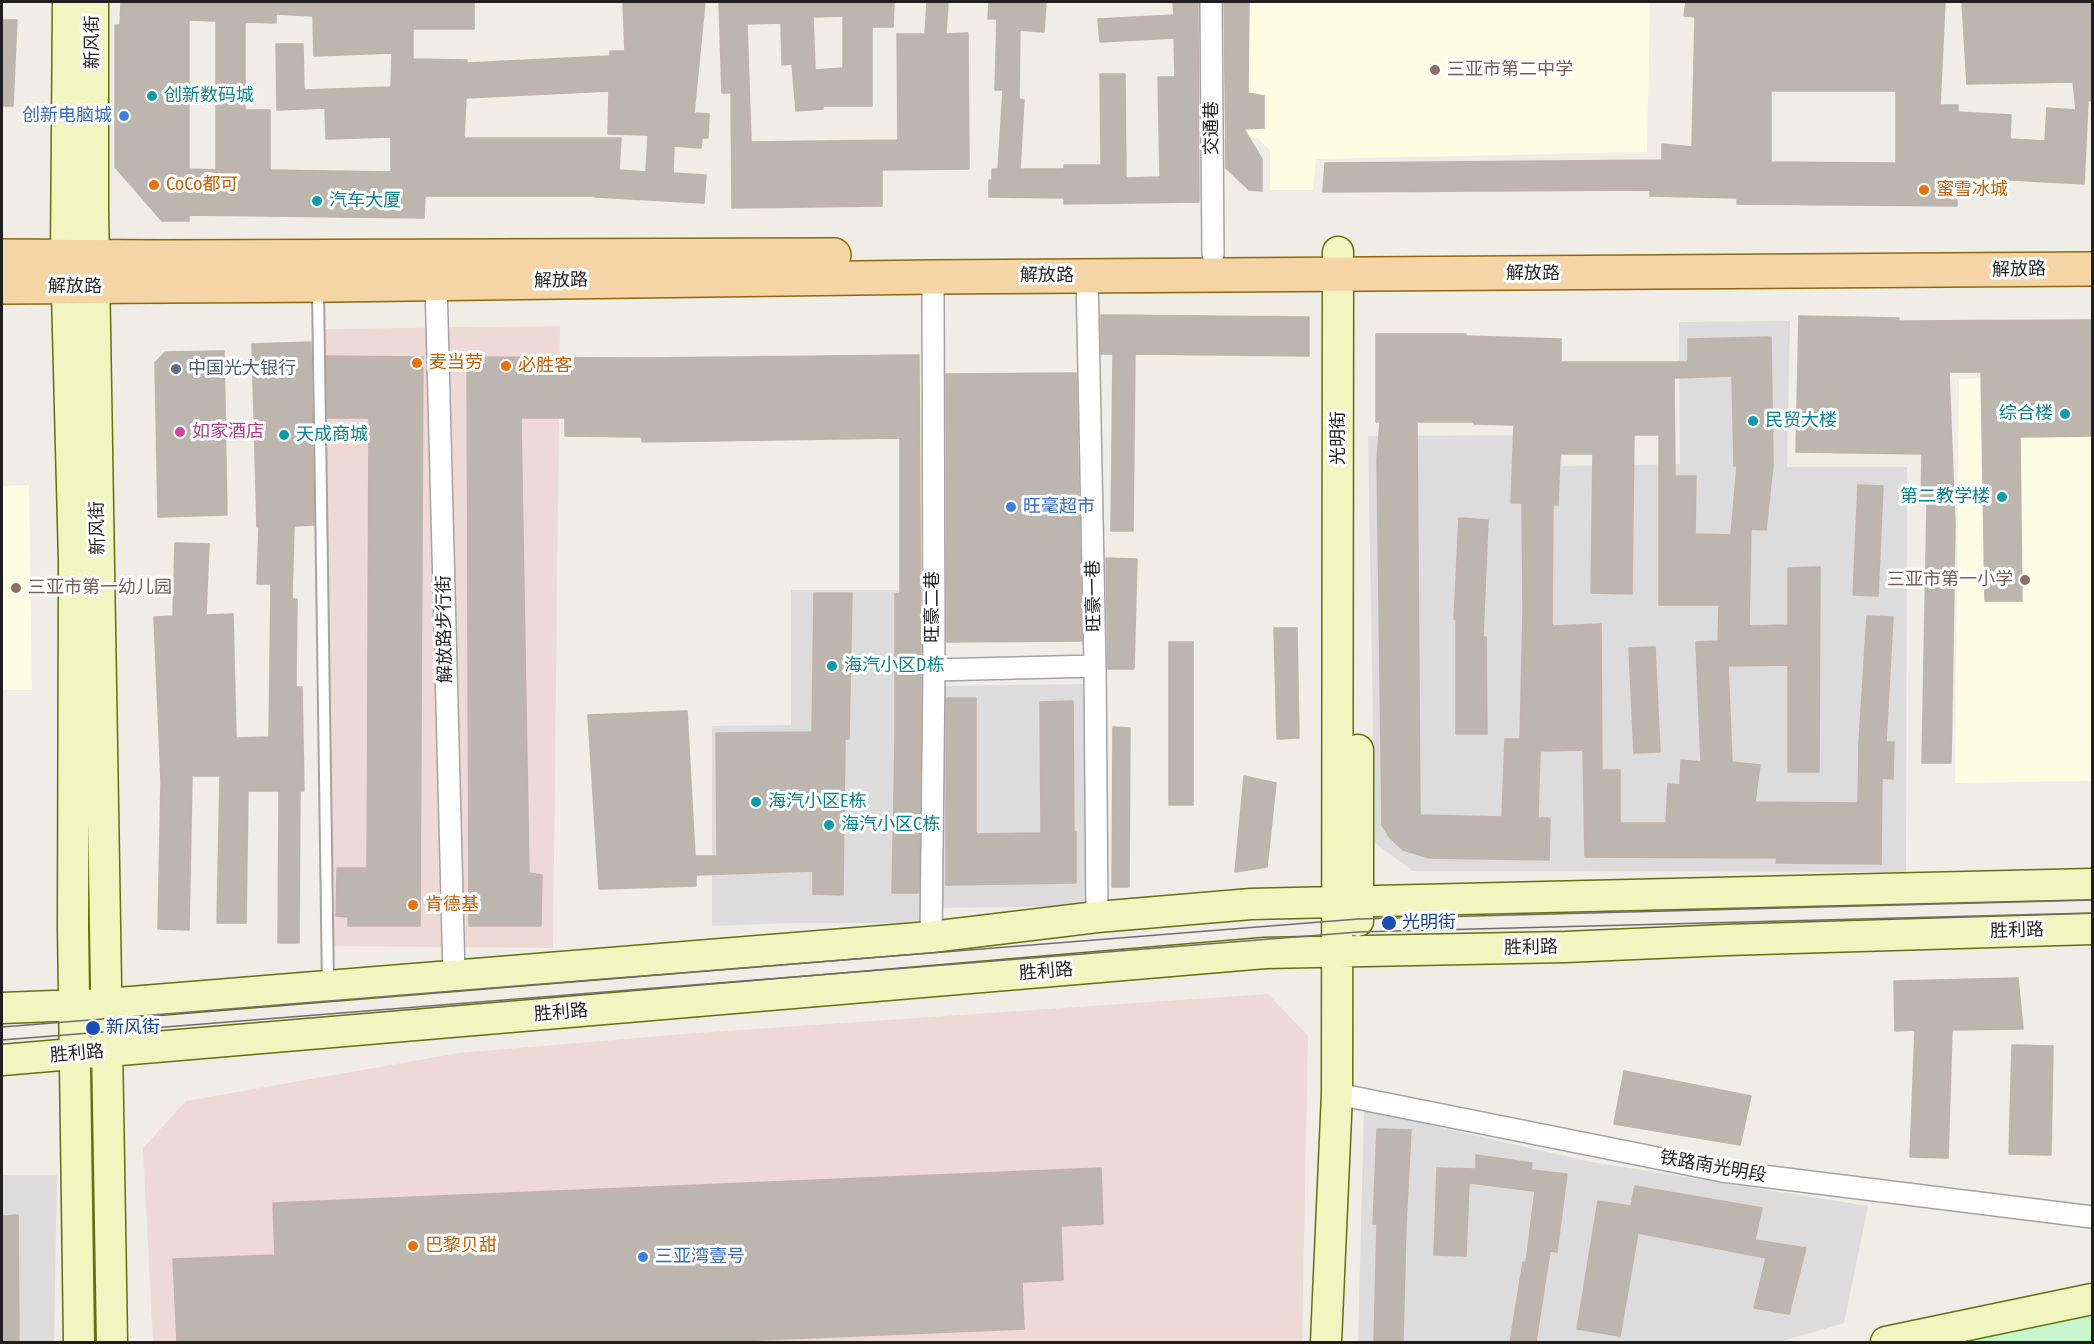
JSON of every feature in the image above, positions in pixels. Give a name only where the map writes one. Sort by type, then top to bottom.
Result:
[{"type":"main road","name":"新风街","points":[[68,2],[81,271],[108,1051],[112,1342]]},
{"type":"main road","name":"新风街","points":[[79,1342],[75,1006],[74,562],[81,271],[93,2]]},
{"type":"main road","name":"解放路","points":[[2,256],[81,271],[318,285],[1087,275],[1347,263],[2092,249]]},
{"type":"main road","name":"解放路","points":[[2,287],[81,271],[1213,254],[1347,263],[2092,269]]},
{"type":"main road","name":"光明街","points":[[1347,263],[1347,1342]]},
{"type":"main road","points":[[2,1008],[106,1004],[931,938],[1097,917],[1251,904],[2092,884]]},
{"type":"main road","name":"胜利路","points":[[2,1060],[1253,954],[1565,947],[2092,928]]},
{"type":"main road","name":"光明街","points":[[1326,1342],[1346,1096]]},
{"type":"main road","points":[[1886,1342],[2092,1299]]},
{"type":"street","name":"交通巷","points":[[1211,2],[1213,254]]},
{"type":"street","name":"旺豪一巷","points":[[1087,275],[1095,666],[1097,917]]},
{"type":"street","name":"旺豪二巷","points":[[931,938],[934,670],[933,277]]},
{"type":"street","name":"解放路步行街","points":[[436,282],[454,975]]},
{"type":"street","points":[[934,670],[1095,666]]},
{"type":"street","name":"铁路南光明段","points":[[1346,1096],[1722,1171],[2092,1217]]},
{"type":"lane","points":[[318,285],[328,986]]},
{"type":"shaded area","name":"三亚市第二中学","points":[[1220,2],[1650,2],[1647,152],[1316,159],[1313,190],[1270,190],[1270,150],[1258,138],[1222,138]]},
{"type":"shaded area","points":[[1790,321],[1787,467],[1907,467],[1906,872],[1413,871],[1375,843],[1368,436],[1561,435],[1562,466],[1680,464],[1679,322]]},
{"type":"shaded area","points":[[560,326],[553,948],[330,946],[325,329]]},
{"type":"shaded area","name":"三亚市第一小学","points":[[2092,374],[2092,781],[1955,783],[1959,379]]},
{"type":"shaded area","name":"三亚市第一幼儿园","points":[[29,485],[32,690],[2,690],[2,486]]},
{"type":"shaded area","points":[[791,590],[929,590],[926,923],[794,923],[712,926],[712,726],[791,725]]},
{"type":"shaded area","points":[[1085,684],[1088,906],[939,908],[936,686]]},
{"type":"shaded area","points":[[1268,994],[1308,1036],[1302,1342],[153,1342],[143,1148],[186,1101],[459,1053],[697,1033]]},
{"type":"shaded area","points":[[1364,1110],[1591,1162],[1868,1206],[1844,1323],[1779,1342],[1358,1342]]},
{"type":"shaded area","points":[[2,1175],[57,1175],[54,1342],[2,1342]]},
{"type":"green space","points":[[2092,1314],[2092,1342],[1957,1342],[2014,1329]]},
{"type":"building","points":[[121,2],[474,2],[474,29],[413,29],[413,59],[467,60],[467,63],[610,56],[610,51],[625,51],[623,2],[705,2],[694,113],[709,114],[708,138],[702,138],[701,148],[674,146],[673,173],[706,175],[704,203],[596,196],[425,196],[424,218],[189,215],[189,221],[162,221],[115,167],[115,25],[120,25]],"holes":[[[276,14],[313,16],[314,56],[392,53],[391,87],[304,90],[303,44],[276,44],[277,110],[325,108],[326,139],[391,137],[391,172],[270,170],[270,110],[245,110],[245,22],[276,23]],[[189,20],[216,21],[216,170],[189,169]],[[609,91],[608,134],[648,135],[646,172],[619,170],[621,138],[464,138],[466,98]]]},
{"type":"building","points":[[719,2],[894,2],[893,27],[872,27],[872,106],[823,106],[823,109],[796,111],[792,64],[782,65],[781,23],[747,24],[751,142],[898,140],[897,34],[925,34],[927,2],[948,2],[946,34],[968,33],[969,169],[882,170],[882,206],[732,208],[731,93],[722,93]],"holes":[[[843,16],[843,68],[815,70],[813,17]]]},
{"type":"building","points":[[989,2],[1046,2],[1044,32],[1020,30],[1019,99],[1024,100],[1020,169],[1064,169],[1064,165],[1101,165],[1100,74],[1125,74],[1126,178],[1160,177],[1158,77],[1175,77],[1174,38],[1100,42],[1098,19],[1174,15],[1173,2],[1198,2],[1199,202],[1064,204],[1064,198],[989,197],[989,180],[992,180],[992,169],[998,169],[1003,90],[995,90],[997,19],[988,19]]},
{"type":"building","points":[[1224,2],[1249,2],[1248,93],[1264,96],[1264,128],[1244,129],[1262,159],[1262,191],[1249,190],[1226,168]]},
{"type":"building","points":[[1686,2],[1945,2],[1940,105],[1958,105],[1958,112],[2011,115],[2010,139],[2045,141],[2047,108],[2076,110],[2073,82],[1967,84],[1962,2],[2092,2],[2092,100],[2088,101],[2084,184],[1957,177],[1957,206],[1737,204],[1737,198],[1650,196],[1650,190],[1323,192],[1325,163],[1662,160],[1662,144],[1692,147],[1695,17],[1684,16]],"holes":[[[1771,91],[1896,91],[1896,163],[1771,162]]]},
{"type":"building","points":[[2,20],[17,20],[13,106],[2,106]]},
{"type":"building","points":[[1101,315],[1309,317],[1309,356],[1135,354],[1133,531],[1111,531],[1113,354],[1101,354]]},
{"type":"building","points":[[1799,316],[1899,318],[1899,321],[2092,320],[2092,436],[2020,437],[2022,601],[1985,601],[1981,372],[1949,372],[1955,525],[1951,763],[1922,763],[1927,504],[1921,504],[1922,454],[1796,452]]},
{"type":"building","points":[[1376,334],[1466,334],[1466,336],[1561,339],[1561,362],[1688,362],[1688,339],[1771,337],[1773,465],[1766,530],[1751,529],[1749,626],[1788,625],[1788,568],[1820,567],[1819,772],[1788,772],[1788,665],[1728,666],[1732,762],[1760,765],[1755,802],[1858,803],[1859,742],[1867,616],[1893,617],[1886,742],[1894,742],[1893,779],[1882,778],[1881,864],[1776,863],[1777,858],[1585,857],[1583,750],[1540,751],[1538,818],[1550,818],[1549,860],[1430,858],[1403,850],[1390,838],[1382,825],[1377,460],[1380,422],[1376,422]],"holes":[[[1732,376],[1734,466],[1737,466],[1731,535],[1695,534],[1696,476],[1675,476],[1674,378]],[[1417,422],[1514,425],[1511,503],[1522,503],[1523,611],[1520,739],[1505,739],[1502,817],[1420,815]],[[1634,435],[1659,435],[1659,605],[1719,605],[1718,641],[1696,642],[1701,762],[1681,760],[1680,785],[1668,784],[1666,823],[1620,823],[1620,770],[1602,770],[1601,624],[1552,626],[1553,505],[1558,505],[1560,454],[1593,454],[1591,593],[1632,594]]]},
{"type":"building","points":[[311,342],[314,525],[294,526],[292,599],[297,599],[296,687],[302,687],[304,791],[300,791],[299,943],[278,943],[279,791],[248,791],[246,923],[217,923],[220,776],[192,776],[189,930],[158,929],[161,781],[154,617],[173,616],[175,543],[209,544],[206,615],[233,614],[236,738],[269,737],[271,584],[257,584],[259,527],[257,527],[252,344]]},
{"type":"building","points":[[224,351],[227,515],[158,517],[155,363],[165,352]]},
{"type":"building","points":[[919,355],[921,670],[919,893],[892,893],[895,594],[900,594],[900,438],[642,442],[642,437],[565,436],[565,418],[521,418],[529,873],[542,875],[541,926],[469,926],[467,357]]},
{"type":"building","points":[[326,356],[423,357],[420,926],[348,926],[348,917],[336,916],[337,868],[367,868],[369,418],[327,418]]},
{"type":"building","name":"旺毫超市","points":[[1076,373],[1082,641],[947,642],[946,374]]},
{"type":"building","points":[[1858,485],[1883,486],[1878,596],[1853,595]]},
{"type":"building","points":[[1459,518],[1488,520],[1483,637],[1486,637],[1487,734],[1456,734],[1456,620],[1454,619]]},
{"type":"building","points":[[1106,558],[1137,559],[1134,669],[1108,669]]},
{"type":"building","points":[[814,593],[852,593],[849,739],[845,739],[843,895],[813,894],[813,871],[696,875],[696,886],[599,889],[588,715],[687,711],[695,856],[717,856],[716,733],[812,732]]},
{"type":"building","points":[[1274,628],[1297,628],[1299,738],[1277,739]]},
{"type":"building","points":[[1169,642],[1193,642],[1193,805],[1169,805]]},
{"type":"building","points":[[1655,647],[1660,752],[1634,753],[1629,648]]},
{"type":"building","points":[[946,698],[976,698],[976,834],[1041,833],[1040,702],[1073,701],[1076,883],[946,885]]},
{"type":"building","points":[[1113,727],[1130,728],[1129,887],[1112,887]]},
{"type":"building","points":[[1244,776],[1276,783],[1267,867],[1235,872]]},
{"type":"building","points":[[2018,978],[2023,1029],[1952,1030],[1948,1158],[1910,1157],[1915,1030],[1895,1031],[1894,981]]},
{"type":"building","points":[[2012,1045],[2053,1046],[2051,1155],[2009,1154]]},
{"type":"building","points":[[1624,1071],[1751,1096],[1740,1145],[1614,1124]]},
{"type":"building","points":[[1377,1129],[1411,1130],[1403,1341],[1374,1341],[1377,1224],[1373,1224]]},
{"type":"building","points":[[1476,1155],[1532,1163],[1531,1170],[1567,1174],[1557,1252],[1550,1251],[1536,1342],[1510,1342],[1523,1262],[1526,1263],[1535,1191],[1469,1183],[1466,1256],[1434,1255],[1437,1168],[1476,1169]]},
{"type":"building","name":"三亚湾壹号","points":[[1101,1168],[1103,1224],[1061,1226],[1063,1280],[1022,1282],[1024,1329],[712,1342],[177,1342],[173,1259],[275,1255],[273,1203]]},
{"type":"building","points":[[1635,1186],[1762,1208],[1755,1240],[1806,1248],[1789,1314],[1754,1308],[1766,1258],[1638,1233],[1620,1336],[1577,1329],[1598,1201],[1631,1206]]},
{"type":"building","points":[[18,1215],[19,1342],[2,1342],[2,1216]]},
{"type":"tram line","points":[[2,1027],[1358,919],[2092,900]]},
{"type":"tram line","points":[[2,1040],[1358,932],[2092,913]]},
{"type":"place","name":"三亚市第二中学","points":[[1435,70]]},
{"type":"place","name":"创新数码城","points":[[152,96]]},
{"type":"place","name":"创新电脑城","points":[[124,116]]},
{"type":"place","name":"CoCo都可","points":[[154,185]]},
{"type":"place","name":"蜜雪冰城","points":[[1924,190]]},
{"type":"place","name":"汽车大厦","points":[[317,201]]},
{"type":"place","name":"麦当劳","points":[[417,363]]},
{"type":"place","name":"必胜客","points":[[506,366]]},
{"type":"place","name":"中国光大银行","points":[[176,369]]},
{"type":"place","name":"综合楼","points":[[2065,414]]},
{"type":"place","name":"民贸大楼","points":[[1753,421]]},
{"type":"place","name":"如家酒店","points":[[180,432]]},
{"type":"place","name":"天成商城","points":[[284,435]]},
{"type":"place","name":"第二教学楼","points":[[2002,497]]},
{"type":"place","name":"旺毫超市","points":[[1011,507]]},
{"type":"place","name":"三亚市第一小学","points":[[2025,580]]},
{"type":"place","name":"三亚市第一幼儿园","points":[[16,588]]},
{"type":"place","name":"海汽小区D栋","points":[[832,666]]},
{"type":"place","name":"海汽小区E栋","points":[[756,802]]},
{"type":"place","name":"海汽小区C栋","points":[[829,825]]},
{"type":"place","name":"肯德基","points":[[413,905]]},
{"type":"place","name":"光明街","points":[[1389,923]]},
{"type":"place","name":"新风街","points":[[93,1028]]},
{"type":"place","name":"巴黎贝甜","points":[[413,1246]]},
{"type":"place","name":"三亚湾壹号","points":[[643,1257]]}]
